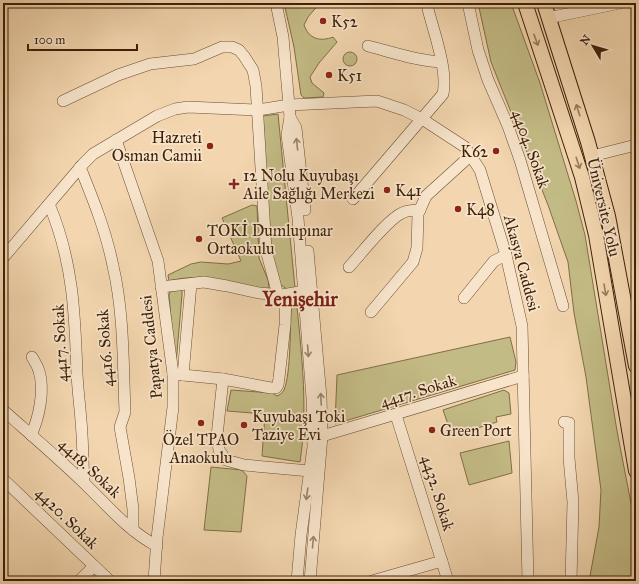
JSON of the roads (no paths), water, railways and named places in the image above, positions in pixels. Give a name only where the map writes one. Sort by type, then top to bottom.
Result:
[{"type":"main road","name":"Üniversite Yolu","points":[[525,3],[582,177],[596,235],[636,471]]},
{"type":"main road","points":[[544,3],[592,156],[608,216],[631,307],[636,366]]},
{"type":"street","points":[[276,3],[283,37],[290,117],[296,128],[308,290],[313,447],[301,535],[297,581]]},
{"type":"street","points":[[353,199],[443,94],[444,88],[441,62],[428,9],[428,3]]},
{"type":"street","name":"4404. Sokak","points":[[468,3],[478,50],[488,80],[508,126],[520,160],[563,306]]},
{"type":"street","points":[[548,18],[620,3]]},
{"type":"street","points":[[368,46],[404,56],[441,62]]},
{"type":"street","points":[[63,101],[118,75],[150,64],[194,59],[222,47],[232,47],[239,50],[244,56],[253,70],[256,86],[266,250],[282,295],[286,325],[278,385],[276,388],[223,379],[178,375],[191,284]]},
{"type":"street","name":"Akasya Caddesi","points":[[3,258],[80,167],[93,154],[157,116],[175,109],[188,107],[258,110],[289,105],[377,101],[404,110],[422,119],[465,147],[480,170],[506,255],[522,326],[528,581]]},
{"type":"street","name":"Papatya Caddesi","points":[[116,140],[158,261],[161,287],[178,375],[173,407],[154,581]]},
{"type":"street","points":[[592,156],[636,145]]},
{"type":"street","points":[[370,312],[413,262],[417,248],[418,214],[426,196],[470,156]]},
{"type":"street","name":"4416. Sokak","points":[[80,167],[105,233],[114,268],[120,316],[125,412],[120,427],[129,478],[133,530]]},
{"type":"street","name":"4417. Sokak","points":[[49,204],[58,228],[72,286],[76,327],[84,483]]},
{"type":"street","points":[[349,267],[388,224],[401,213],[412,210],[420,210]]},
{"type":"street","points":[[464,298],[494,261],[506,255]]},
{"type":"street","points":[[161,287],[204,282],[259,293],[282,295],[308,290]]},
{"type":"street","points":[[308,290],[321,398],[322,436],[310,581]]},
{"type":"street","points":[[32,358],[40,372],[42,393],[36,426],[32,435]]},
{"type":"street","name":"4417. Sokak","points":[[322,436],[523,376]]},
{"type":"street","points":[[223,379],[217,436],[219,450],[226,460],[244,465],[310,471]]},
{"type":"street","name":"4418. Sokak","points":[[3,410],[84,483],[133,530],[157,546]]},
{"type":"street","name":"4432. Sokak","points":[[396,415],[448,581]]},
{"type":"street","points":[[564,422],[569,423],[569,458],[573,502],[571,581]]},
{"type":"street","name":"4420. Sokak","points":[[3,478],[110,581]]},
{"type":"street","points":[[372,581],[442,561]]},
{"type":"street","points":[[79,581],[94,566]]},
{"type":"place","name":"K52","points":[[323,21]]},
{"type":"place","name":"K51","points":[[329,75]]},
{"type":"place","name":"Hazreti Osman Camii","points":[[210,146]]},
{"type":"place","name":"K62","points":[[496,151]]},
{"type":"place","name":"12 Nolu Kuyubaşı Aile Sağlığı Merkezi","points":[[234,184]]},
{"type":"place","name":"K41","points":[[387,190]]},
{"type":"place","name":"K48","points":[[458,209]]},
{"type":"place","name":"TOKİ Dumlupınar Ortaokulu","points":[[199,239]]},
{"type":"place","name":"Özel TPAO Anaokulu","points":[[201,423]]},
{"type":"place","name":"Kuyubaşı Toki Taziye Evi","points":[[244,425]]},
{"type":"place","name":"Green Port","points":[[432,430]]},
{"type":"district","name":"Yenişehir","points":[[300,299]]}]
